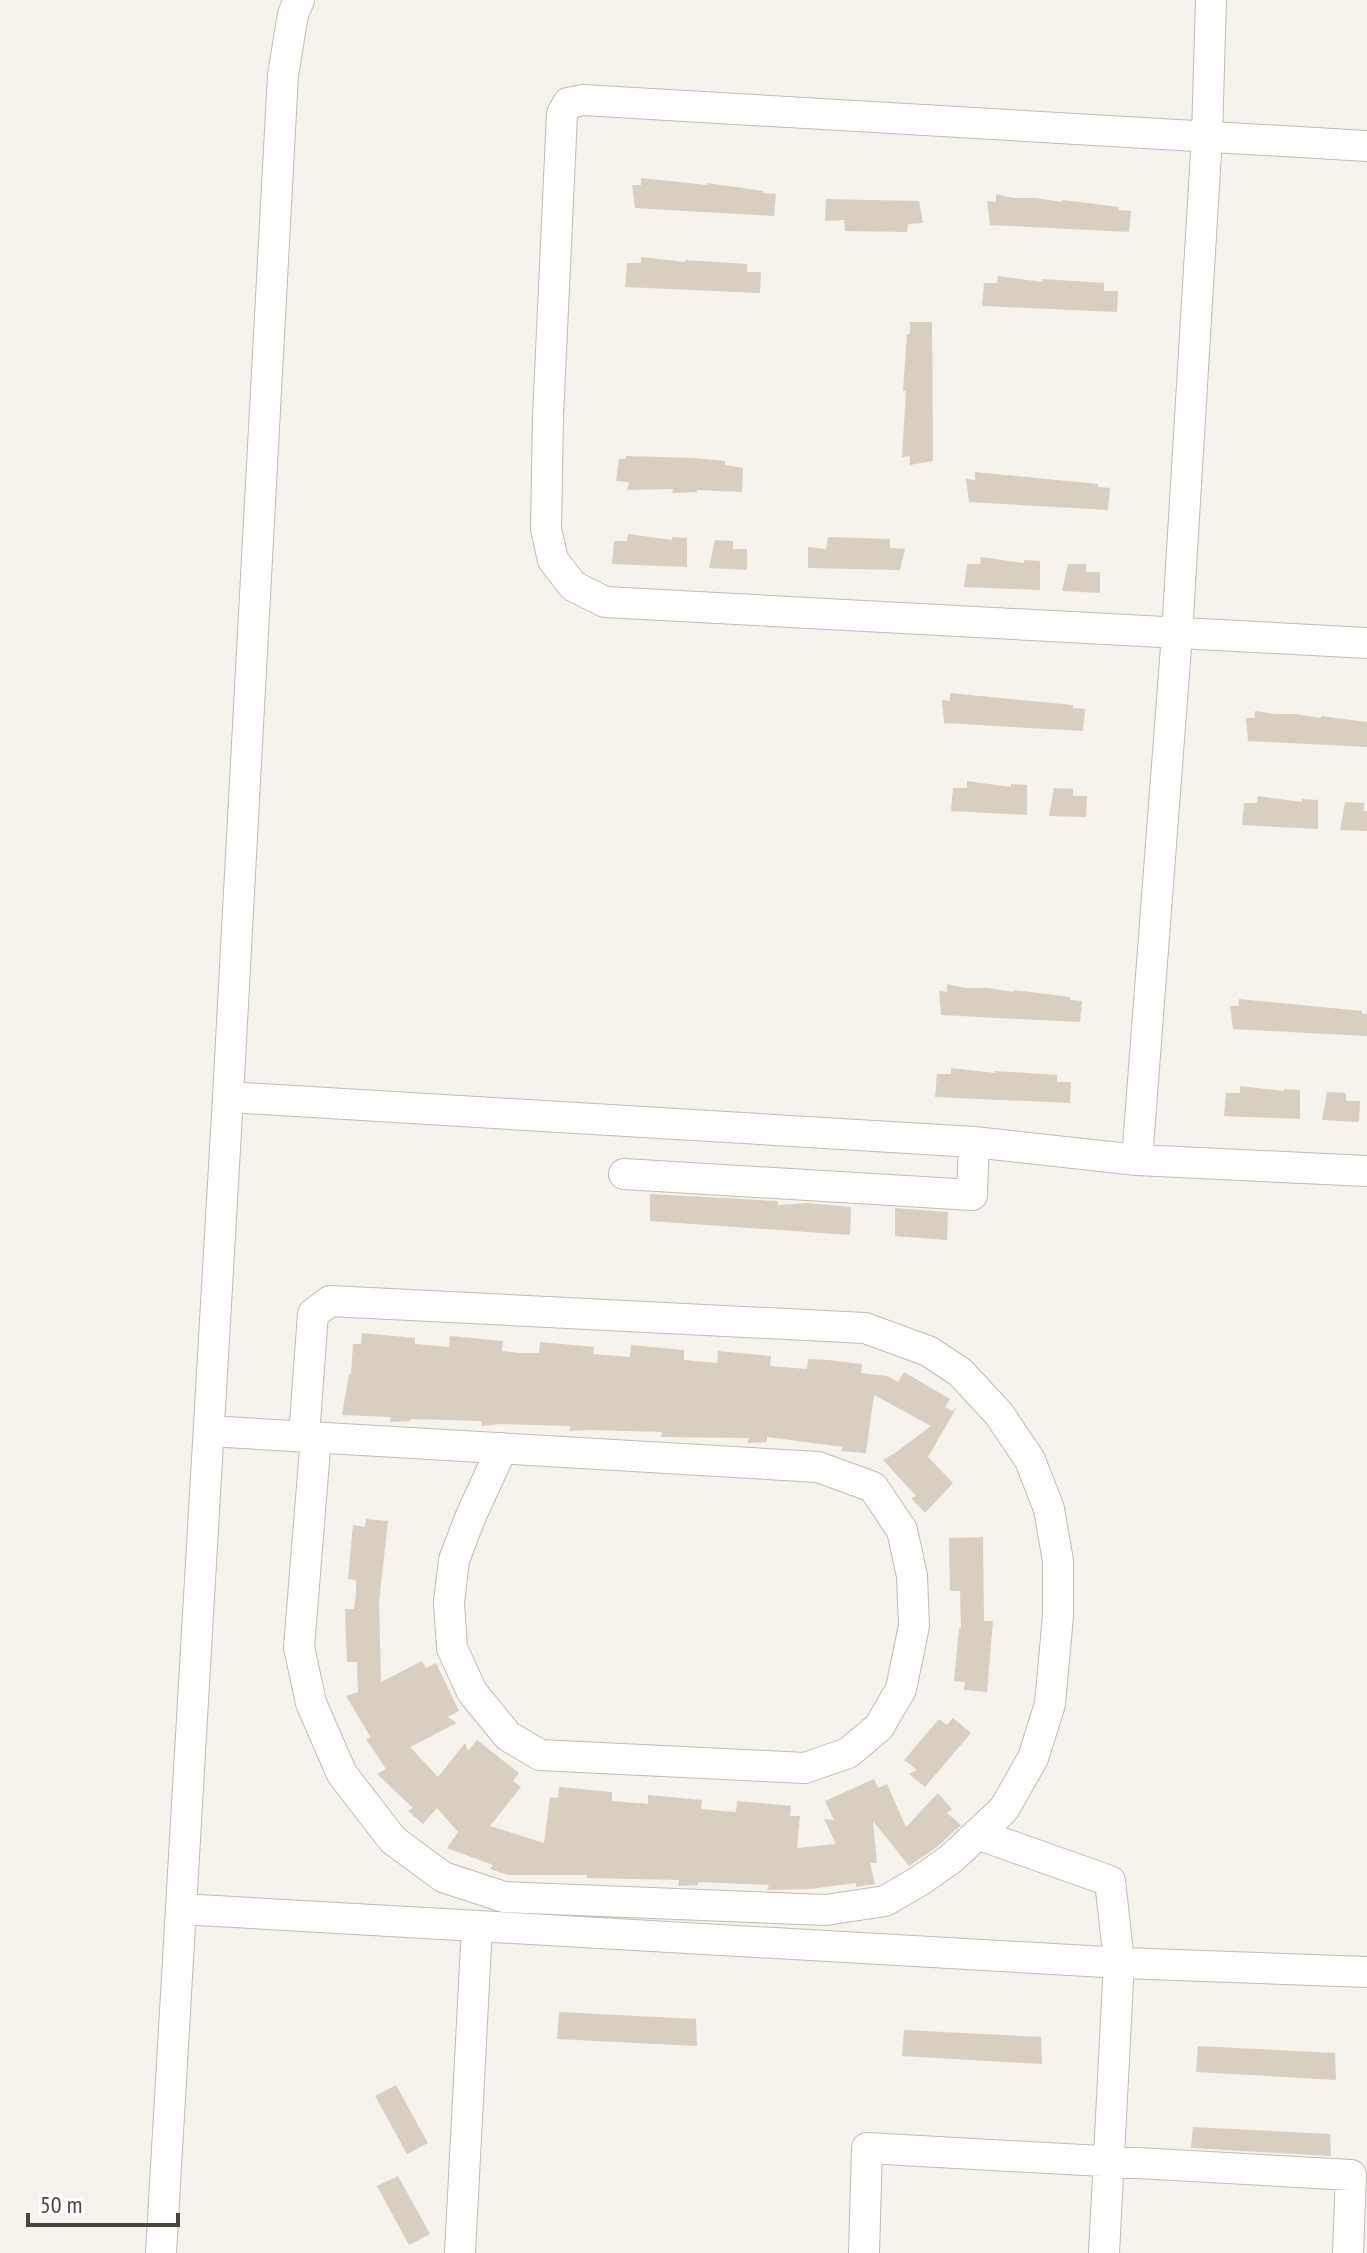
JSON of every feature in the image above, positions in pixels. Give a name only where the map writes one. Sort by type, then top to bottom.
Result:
[{"type":"street","points":[[273,0],[283,75]]},
{"type":"street","points":[[161,2253],[283,75],[293,14],[299,0]]},
{"type":"street","points":[[1137,1160],[1177,634],[1207,136],[1211,0]]},
{"type":"street","points":[[1367,146],[583,100],[568,103],[562,114],[546,529],[553,560],[573,586],[605,602],[1367,643]]},
{"type":"street","points":[[228,1097],[974,1142],[1137,1160],[1367,1171]]},
{"type":"street","points":[[624,1174],[972,1195],[974,1142]]},
{"type":"street","points":[[330,1301],[865,1328],[928,1351],[960,1372],[999,1414],[1030,1460],[1049,1509],[1058,1561],[1058,1616],[1050,1704],[1033,1758],[1004,1809],[952,1858],[885,1901],[826,1910],[504,1897],[443,1877],[393,1840],[342,1774],[311,1703],[299,1647],[310,1437],[313,1314],[330,1301]]},
{"type":"street","points":[[209,1431],[502,1448],[818,1467],[873,1487],[902,1530],[912,1576],[914,1626],[901,1689],[879,1727],[848,1753],[805,1768],[540,1755],[508,1736],[472,1692],[452,1648],[449,1602],[454,1560],[502,1448]]},
{"type":"street","points":[[977,1834],[1110,1881],[1119,1962],[1104,2253]]},
{"type":"street","points":[[181,1909],[1119,1962],[1367,1972]]},
{"type":"street","points":[[460,2253],[477,1926]]},
{"type":"street","points":[[864,2253],[867,2148],[1351,2175],[1348,2253]]},
{"type":"building","points":[[641,178],[707,183],[776,194],[774,216],[635,208],[632,185],[641,185]]},
{"type":"building","points":[[996,194],[1119,207],[1118,210],[1131,211],[1129,232],[990,225],[987,201],[996,202]]},
{"type":"building","points":[[826,199],[919,201],[923,223],[908,224],[907,232],[845,231],[844,220],[825,221]]},
{"type":"building","points":[[641,257],[747,264],[747,272],[761,272],[760,293],[625,287],[627,263],[641,263]]},
{"type":"building","points":[[998,276],[1042,282],[1042,279],[1104,283],[1104,291],[1118,291],[1117,312],[982,306],[984,283],[997,283]]},
{"type":"building","points":[[910,322],[932,322],[933,461],[910,465],[910,456],[902,457],[906,391],[903,391]]},
{"type":"building","points":[[626,456],[725,461],[725,465],[743,468],[742,492],[627,490],[629,482],[616,481],[619,459],[626,459]]},
{"type":"building","points":[[975,472],[1098,484],[1098,487],[1110,488],[1108,510],[969,502],[966,479],[975,480]]},
{"type":"building","points":[[628,534],[672,540],[672,537],[687,538],[687,567],[612,564],[614,541],[627,541]]},
{"type":"building","points":[[828,537],[890,539],[890,548],[905,549],[900,570],[808,568],[808,547],[826,549]]},
{"type":"building","points":[[715,540],[733,541],[733,549],[747,549],[747,570],[709,568]]},
{"type":"building","points":[[981,557],[1024,563],[1024,560],[1040,561],[1040,590],[964,587],[967,564],[980,564]]},
{"type":"building","points":[[1068,564],[1086,564],[1086,572],[1100,572],[1100,593],[1062,591]]},
{"type":"building","points":[[950,693],[1073,705],[1073,708],[1085,709],[1083,731],[944,723],[942,700],[950,701]]},
{"type":"building","points":[[1255,711],[1367,722],[1367,747],[1248,741],[1246,718],[1255,718]]},
{"type":"building","points":[[967,781],[1011,787],[1011,784],[1027,785],[1027,815],[951,811],[953,788],[967,788]]},
{"type":"building","points":[[1054,788],[1073,789],[1073,796],[1087,796],[1086,817],[1049,816]]},
{"type":"building","points":[[1258,796],[1302,802],[1302,799],[1318,800],[1318,829],[1242,825],[1244,803],[1257,803]]},
{"type":"building","points":[[1345,802],[1364,803],[1367,831],[1340,830]]},
{"type":"building","points":[[947,984],[1070,997],[1070,1000],[1082,1001],[1080,1022],[941,1015],[939,991],[947,992]]},
{"type":"building","points":[[1239,999],[1362,1011],[1362,1014],[1367,1014],[1367,1036],[1233,1029],[1230,1006],[1239,1006]]},
{"type":"building","points":[[951,1068],[1057,1075],[1057,1082],[1071,1082],[1070,1103],[935,1097],[937,1074],[951,1074]]},
{"type":"building","points":[[1240,1086],[1300,1090],[1300,1119],[1224,1116],[1226,1093],[1240,1093]]},
{"type":"building","points":[[1327,1092],[1346,1093],[1346,1101],[1360,1101],[1359,1122],[1322,1120]]},
{"type":"building","points":[[650,1194],[778,1201],[778,1205],[807,1203],[851,1207],[850,1235],[650,1221]]},
{"type":"building","points":[[895,1208],[948,1212],[947,1240],[895,1236]]},
{"type":"building","points":[[362,1333],[415,1338],[415,1344],[449,1347],[450,1336],[503,1341],[502,1351],[520,1353],[539,1353],[540,1342],[594,1347],[593,1354],[630,1357],[631,1345],[684,1350],[684,1360],[717,1363],[718,1351],[771,1356],[770,1366],[807,1369],[808,1359],[828,1360],[862,1364],[861,1373],[887,1376],[898,1382],[904,1372],[950,1399],[945,1407],[952,1411],[957,1407],[928,1457],[953,1483],[925,1513],[911,1498],[916,1496],[883,1460],[931,1426],[874,1395],[866,1453],[767,1437],[767,1442],[747,1443],[749,1438],[661,1437],[662,1432],[569,1431],[571,1426],[481,1426],[482,1421],[410,1419],[390,1422],[391,1417],[342,1415],[351,1374],[353,1344],[361,1344]]},
{"type":"building","points":[[366,1519],[388,1521],[379,1602],[381,1682],[422,1661],[426,1668],[436,1663],[459,1711],[448,1717],[457,1723],[410,1747],[438,1777],[465,1743],[468,1751],[477,1740],[519,1773],[513,1781],[521,1787],[490,1826],[544,1843],[550,1797],[558,1798],[559,1787],[612,1792],[612,1801],[648,1804],[648,1795],[702,1800],[701,1809],[721,1811],[736,1812],[737,1801],[791,1806],[790,1816],[800,1816],[797,1848],[836,1844],[824,1819],[834,1820],[825,1801],[874,1779],[878,1788],[887,1784],[906,1827],[938,1793],[952,1809],[947,1813],[961,1825],[937,1847],[909,1866],[873,1821],[877,1863],[870,1863],[875,1884],[856,1887],[856,1883],[767,1890],[769,1885],[698,1882],[698,1885],[678,1886],[679,1880],[508,1875],[490,1869],[493,1865],[447,1848],[458,1832],[437,1808],[423,1824],[408,1811],[413,1808],[377,1774],[386,1769],[366,1739],[371,1738],[346,1696],[358,1692],[357,1662],[347,1662],[345,1609],[354,1609],[356,1594],[356,1580],[348,1579],[353,1525],[365,1527]]},
{"type":"building","points":[[983,1537],[984,1621],[993,1621],[987,1692],[964,1690],[965,1682],[954,1681],[961,1628],[960,1591],[950,1591],[949,1538]]},
{"type":"building","points":[[953,1718],[971,1733],[925,1787],[909,1774],[917,1770],[904,1760],[939,1719],[947,1725]]},
{"type":"building","points":[[559,2012],[696,2019],[697,2046],[557,2039]]},
{"type":"building","points":[[904,2030],[1041,2037],[1042,2064],[902,2056]]},
{"type":"building","points":[[1198,2046],[1335,2053],[1336,2080],[1196,2072]]},
{"type":"building","points":[[396,2085],[428,2143],[407,2154],[375,2096]]},
{"type":"building","points":[[1193,2127],[1330,2134],[1331,2156],[1191,2148]]},
{"type":"building","points":[[398,2176],[430,2234],[409,2245],[377,2186]]}]
